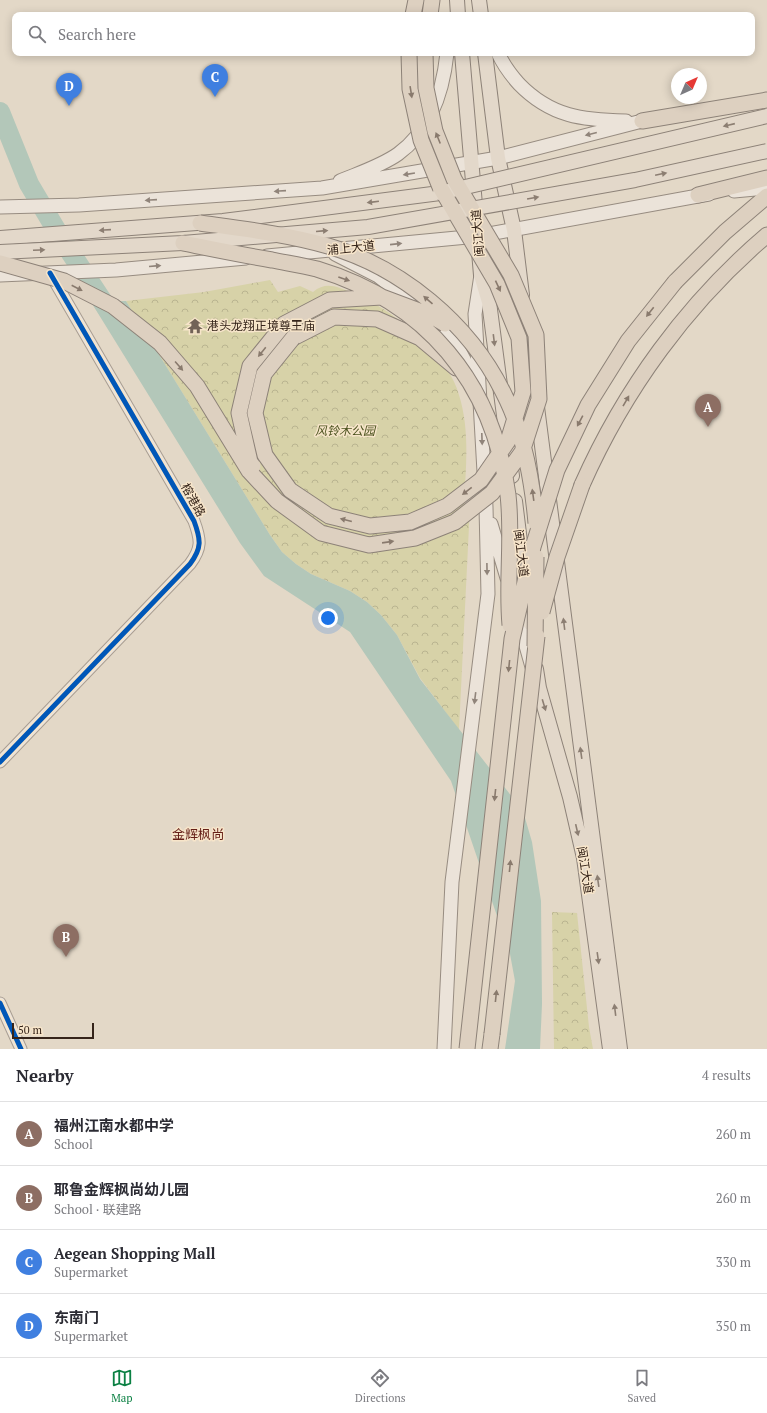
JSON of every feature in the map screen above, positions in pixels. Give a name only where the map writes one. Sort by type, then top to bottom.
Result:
[{"type":"highway","points":[[414,12],[416,0]]},
{"type":"highway","points":[[430,12],[432,0]]},
{"type":"highway","points":[[409,56],[410,89],[421,140],[440,186],[497,284],[519,338],[523,392],[508,441],[481,480],[447,506],[410,522],[370,526],[329,516],[290,490],[265,455],[255,413],[264,374],[293,338],[334,317],[377,319],[420,338],[468,379]]},
{"type":"highway","points":[[0,263],[64,281],[113,306],[160,343],[197,386],[249,471],[277,501],[321,533],[369,545],[415,538],[455,522],[492,493],[522,452],[539,399],[536,335],[512,275],[454,179],[435,131],[426,88],[426,56]]},
{"type":"highway","points":[[642,121],[767,100]]},
{"type":"highway","points":[[698,195],[767,178]]},
{"type":"highway","points":[[467,1049],[512,639],[531,554],[556,470],[600,385],[628,341],[675,282],[725,232],[767,196]]},
{"type":"highway","points":[[200,223],[289,236],[329,246],[363,259],[396,277],[423,296],[468,338],[487,363],[503,392],[526,455],[534,496],[537,537],[535,646]]},
{"type":"highway","points":[[491,1042],[535,646],[544,600],[568,520],[596,453],[635,386],[675,331],[723,276],[767,235]]},
{"type":"highway","points":[[183,243],[316,269],[352,282],[383,297],[408,314],[430,333],[449,353],[468,379],[495,434],[503,465],[508,496],[508,600],[512,639]]},
{"type":"highway","points":[[277,501],[250,462],[239,413],[250,366],[284,324],[330,300],[382,297],[430,315],[468,338]]},
{"type":"main road","points":[[451,12],[453,0]]},
{"type":"main road","points":[[456,0],[458,12]]},
{"type":"main road","points":[[322,188],[384,162],[410,144],[427,123],[438,99],[444,78],[447,56]]},
{"type":"main road","name":"闽江大道","points":[[462,56],[481,275],[489,302],[539,688],[570,797],[584,858],[610,1049]]},
{"type":"main road","name":"闽江大道","points":[[485,56],[498,158],[514,230],[620,1049]]},
{"type":"main road","points":[[500,56],[512,76],[530,95],[546,107],[571,116],[592,120],[642,121]]},
{"type":"main road","points":[[0,207],[79,205],[322,188],[498,158],[642,121],[767,92]]},
{"type":"main road","points":[[0,238],[200,223],[440,193],[767,116]]},
{"type":"main road","points":[[0,252],[183,243],[368,227],[635,180],[767,151]]},
{"type":"main road","name":"浦上大道","points":[[0,275],[116,270],[478,236],[698,195],[767,188]]},
{"type":"main road","points":[[328,250],[378,276],[426,314],[459,350],[481,392]]},
{"type":"main road","points":[[444,1049],[452,882],[488,594],[481,392],[475,314],[481,275]]},
{"type":"main road","points":[[486,507],[539,688]]},
{"type":"street","name":"榕港路","points":[[0,762],[190,564],[198,554],[200,545],[194,521],[50,273]]},
{"type":"street","points":[[0,1003],[21,1049]]},
{"type":"green space","name":"风铃木公园","points":[[270,280],[278,292],[300,286],[313,292],[323,287],[332,286],[375,304],[403,324],[421,340],[444,365],[457,388],[465,422],[466,435],[464,503],[470,506],[459,730],[420,678],[397,635],[381,615],[367,602],[350,591],[311,574],[282,552],[270,535],[126,301],[204,292]]},
{"type":"green space","points":[[552,912],[577,913],[589,1027],[593,1049],[554,1049]]},
{"type":"shaded area","points":[[126,301],[270,535],[282,552],[311,574],[350,591],[367,602],[381,615],[397,635],[420,679],[523,811],[532,842],[541,901],[542,1004],[540,1049],[505,1049],[515,981],[510,954],[451,781],[350,632],[264,576],[240,543],[91,302]]},
{"type":"waterway","points":[[0,112],[29,184],[61,238],[109,311]]},
{"type":"cycle path","points":[[0,762],[190,564],[197,553],[199,544],[198,533],[194,521],[50,273]]},
{"type":"cycle path","points":[[0,1003],[21,1049]]},
{"type":"place","name":"Aegean Shopping Mall","points":[[215,97]]},
{"type":"place","name":"东南门","points":[[69,106]]},
{"type":"place","name":"港头龙翔正境尊王庙","points":[[195,326]]},
{"type":"place","name":"福州江南水都中学","points":[[708,427]]},
{"type":"place","name":"耶鲁金辉枫尚幼儿园","points":[[66,957]]},
{"type":"district","name":"金辉枫尚","points":[[198,834]]}]
